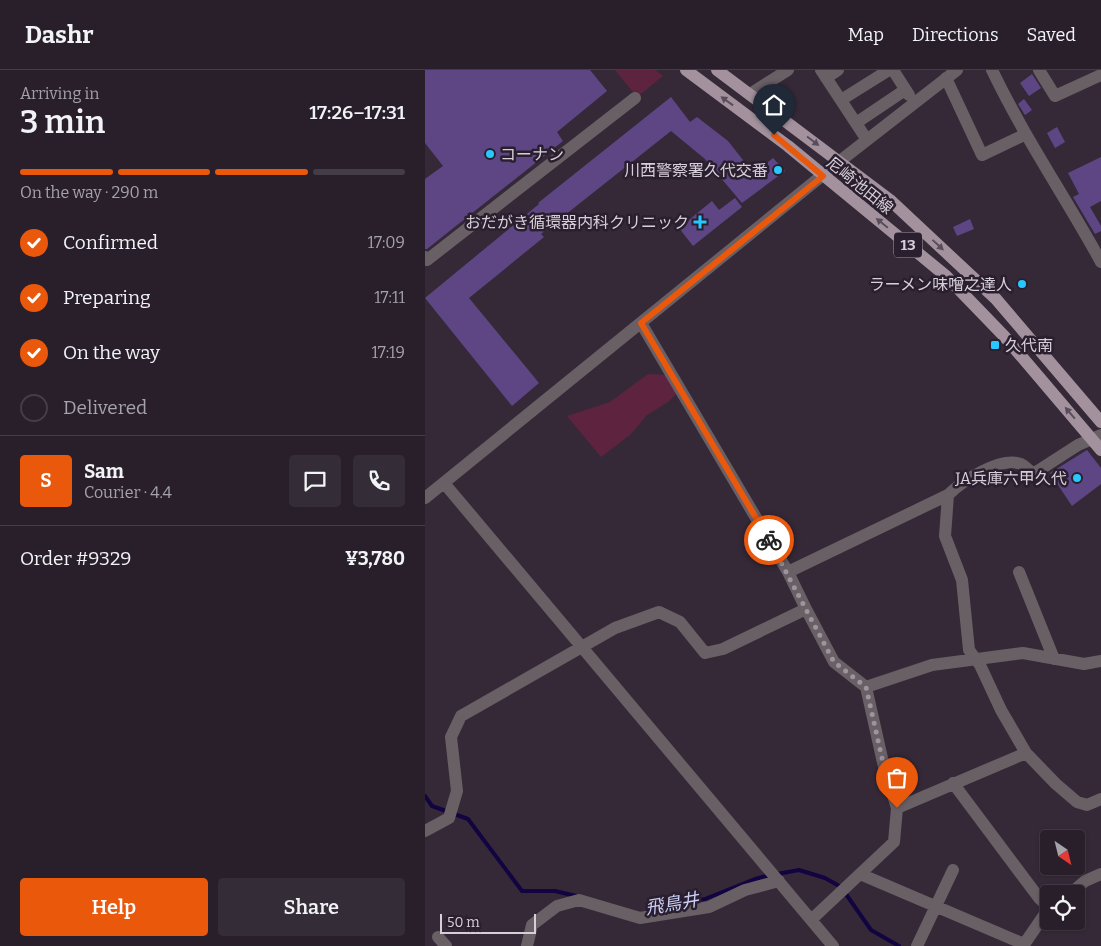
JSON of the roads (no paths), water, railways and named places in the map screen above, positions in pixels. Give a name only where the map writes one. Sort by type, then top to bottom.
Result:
[{"type":"main road","name":"尼崎池田線","points":[[686,70],[788,146],[946,276],[1004,336],[1096,437],[1101,450]]},
{"type":"main road","name":"尼崎池田線","points":[[717,70],[840,161],[889,200],[996,299],[1101,422]]},
{"type":"street","points":[[751,94],[788,70]]},
{"type":"street","points":[[838,70],[824,74],[867,140]]},
{"type":"street","points":[[841,100],[889,70]]},
{"type":"street","points":[[893,70],[914,104]]},
{"type":"street","points":[[425,498],[840,161],[957,70]]},
{"type":"street","points":[[992,70],[1026,134],[1096,242],[1101,262]]},
{"type":"street","points":[[1039,70],[1055,96],[1101,75]]},
{"type":"street","points":[[946,78],[982,155],[1026,134]]},
{"type":"street","points":[[856,123],[905,90]]},
{"type":"street","points":[[425,258],[427,260],[635,98]]},
{"type":"street","points":[[641,323],[788,572],[834,662],[866,687],[884,767],[897,808],[894,842],[811,920]]},
{"type":"street","points":[[788,572],[948,495],[957,486],[997,464],[1020,464],[1033,474],[1078,445],[1096,437]]},
{"type":"street","points":[[444,483],[833,946]]},
{"type":"street","points":[[948,495],[945,536],[961,580],[969,650],[1026,753],[1056,784],[1077,802],[1087,805],[1101,800]]},
{"type":"street","points":[[1019,572],[1053,659]]},
{"type":"street","points":[[425,831],[449,818],[457,791],[451,737],[461,716],[615,628],[659,612],[680,622],[705,653],[723,649],[806,609]]},
{"type":"street","points":[[866,687],[932,665],[1023,653],[1084,664],[1101,661]]},
{"type":"street","points":[[897,808],[1026,753]]},
{"type":"street","points":[[953,783],[1040,899]]},
{"type":"street","points":[[917,946],[953,870]]},
{"type":"street","points":[[860,874],[1023,945],[1040,921]]},
{"type":"street","points":[[1080,885],[1101,874]]},
{"type":"street","points":[[527,946],[533,925],[557,906],[579,900],[640,918],[709,907],[745,890],[779,881]]},
{"type":"waterway","name":"飛鳥井","points":[[425,796],[432,806],[468,819],[522,891],[555,891],[576,896]]},
{"type":"waterway","name":"飛鳥井","points":[[777,874],[799,870],[825,878],[841,887],[871,930],[899,946]]},
{"type":"waterway","name":"飛鳥井","points":[[648,911],[705,899],[770,875]]},
{"type":"place","name":"コーナン","points":[[490,154]]},
{"type":"place","name":"川西警察署久代交番","points":[[778,170]]},
{"type":"place","name":"おだがき循環器内科クリニック","points":[[700,222]]},
{"type":"place","name":"ラーメン味噌之達人","points":[[1022,284]]},
{"type":"place","name":"久代南","points":[[995,345]]},
{"type":"place","name":"JA兵庫六甲久代","points":[[1077,478]]}]
